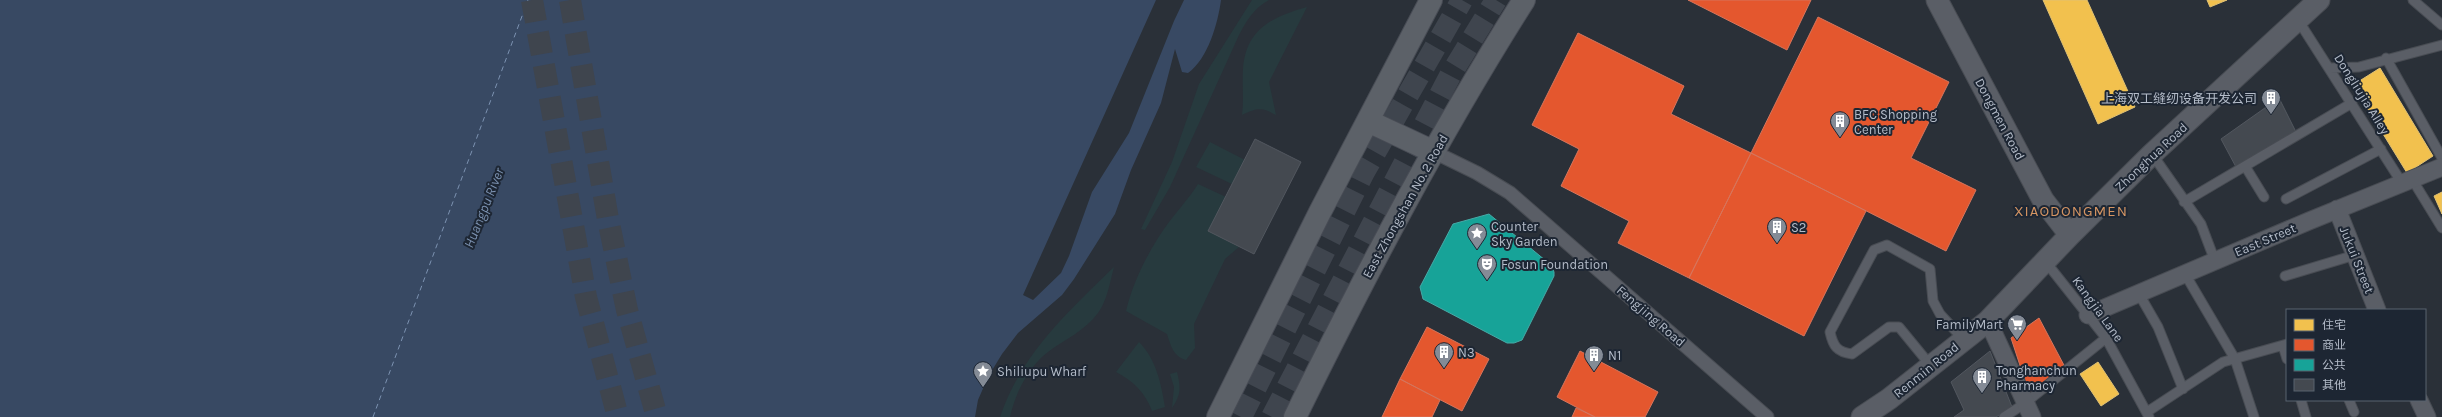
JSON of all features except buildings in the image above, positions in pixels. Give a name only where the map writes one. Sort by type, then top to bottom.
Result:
[{"type":"main road","points":[[1218,417],[1431,0]]},
{"type":"main road","name":"East Zhongshan No. 2 Road","points":[[1295,417],[1334,338],[1434,152],[1490,53],[1524,0]]},
{"type":"main road","points":[[1368,121],[1434,152]]},
{"type":"street","name":"Dongmen Road","points":[[1937,0],[2043,200],[2070,235]]},
{"type":"street","name":"Zhonghua Road","points":[[1988,321],[2070,235],[2152,154],[2319,0]]},
{"type":"street","name":"Fengjing Road","points":[[1434,152],[1477,173],[1510,192],[1767,417]]},
{"type":"street","name":"East Street","points":[[2088,315],[2337,209],[2442,167]]},
{"type":"street","name":"Jukui Street","points":[[2337,209],[2376,309]]},
{"type":"street","name":"Renmin Road","points":[[1862,417],[1889,400],[1988,321]]},
{"type":"street","points":[[1988,321],[2028,411]]},
{"type":"street","points":[[2419,401],[2427,417]]},
{"type":"lane","points":[[2413,0],[2442,25]]},
{"type":"lane","name":"Dongliujia Alley","points":[[2298,20],[2381,149],[2442,228]]},
{"type":"lane","points":[[2330,68],[2358,67],[2386,58],[2442,45]]},
{"type":"lane","points":[[2386,58],[2442,158]]},
{"type":"lane","points":[[2184,202],[2352,104]]},
{"type":"lane","points":[[2286,199],[2381,149]]},
{"type":"lane","points":[[2152,154],[2184,202],[2201,224],[2215,261]]},
{"type":"lane","points":[[2245,166],[2264,197]]},
{"type":"lane","points":[[1932,367],[1899,327],[1889,327],[1852,354],[1841,352],[1833,345],[1830,332],[1874,250],[1887,245],[1930,269],[1933,301],[1940,314],[1964,340]]},
{"type":"lane","points":[[2285,276],[2355,255]]},
{"type":"lane","name":"Kangjia Lane","points":[[2045,261],[2106,338],[2148,415]]},
{"type":"lane","points":[[2185,274],[2235,359],[2254,417]]},
{"type":"lane","points":[[2139,294],[2158,327],[2183,389]]},
{"type":"lane","points":[[2004,417],[2028,411],[2106,338]]},
{"type":"lane","points":[[2148,415],[2223,362],[2285,345]]},
{"type":"lane","points":[[2301,401],[2306,417]]},
{"type":"lane","points":[[2349,401],[2354,412]]},
{"type":"green space","points":[[1252,0],[1269,0],[1259,7],[1248,19],[1239,35],[1170,187],[1145,230],[1141,229],[1172,162],[1199,84]]},
{"type":"green space","points":[[1307,7],[1269,82],[1276,115],[1259,109],[1242,115],[1243,69],[1249,43],[1263,26],[1283,15]]},
{"type":"green space","points":[[1210,142],[1245,160],[1232,184],[1196,167]]},
{"type":"green space","points":[[1198,184],[1226,197],[1209,231],[1239,247],[1225,259],[1194,324],[1195,348],[1186,360],[1175,353],[1167,334],[1126,311],[1141,268],[1152,248],[1168,223]]},
{"type":"green space","points":[[1114,267],[1106,297],[1098,313],[1081,330],[1054,347],[1034,365],[1019,390],[1010,417],[1000,417],[1009,394],[1020,373],[1033,354],[1063,318]]},
{"type":"green space","points":[[1139,342],[1150,356],[1154,364],[1165,407],[1152,411],[1146,398],[1138,388],[1128,379],[1116,372]]},
{"type":"green space","points":[[1177,372],[1179,395],[1172,408],[1174,387],[1170,374]]},
{"type":"water","name":"Huangpu River","points":[[0,0],[1221,0],[1215,30],[1211,40],[1201,59],[1188,73],[1182,72],[1175,49],[1161,103],[1131,170],[1115,214],[1074,279],[1062,295],[1018,333],[1002,354],[988,377],[978,400],[975,417],[0,417]]},
{"type":"pier","points":[[1156,0],[1184,0],[1174,21],[1129,133],[1092,192],[1069,256],[1061,273],[1033,300],[1023,295]]},
{"type":"ferry route","points":[[373,417],[528,0]]},
{"type":"tunnel","points":[[532,0],[586,297],[618,417]]},
{"type":"tunnel","points":[[570,0],[608,219],[627,310],[657,417]]},
{"type":"tunnel","points":[[1241,417],[1364,172],[1462,0]]},
{"type":"tunnel","points":[[1272,417],[1451,74],[1496,0]]},
{"type":"place","name":"上海双工缝纫设备开发公司","points":[[2271,115]]},
{"type":"place","name":"BFC Shopping Center","points":[[1840,138]]},
{"type":"place","name":"S2","points":[[1777,244]]},
{"type":"place","name":"Counter Sky Garden","points":[[1477,250]]},
{"type":"place","name":"Fosun Foundation","points":[[1487,281]]},
{"type":"place","name":"FamilyMart","points":[[2017,341]]},
{"type":"place","name":"N3","points":[[1444,369]]},
{"type":"place","name":"N1","points":[[1594,372]]},
{"type":"place","name":"Shiliupu Wharf","points":[[983,388]]},
{"type":"place","name":"Tonghanchun Pharmacy","points":[[1982,394]]},
{"type":"district","name":"XIAODONGMEN","points":[[2071,211]]}]
